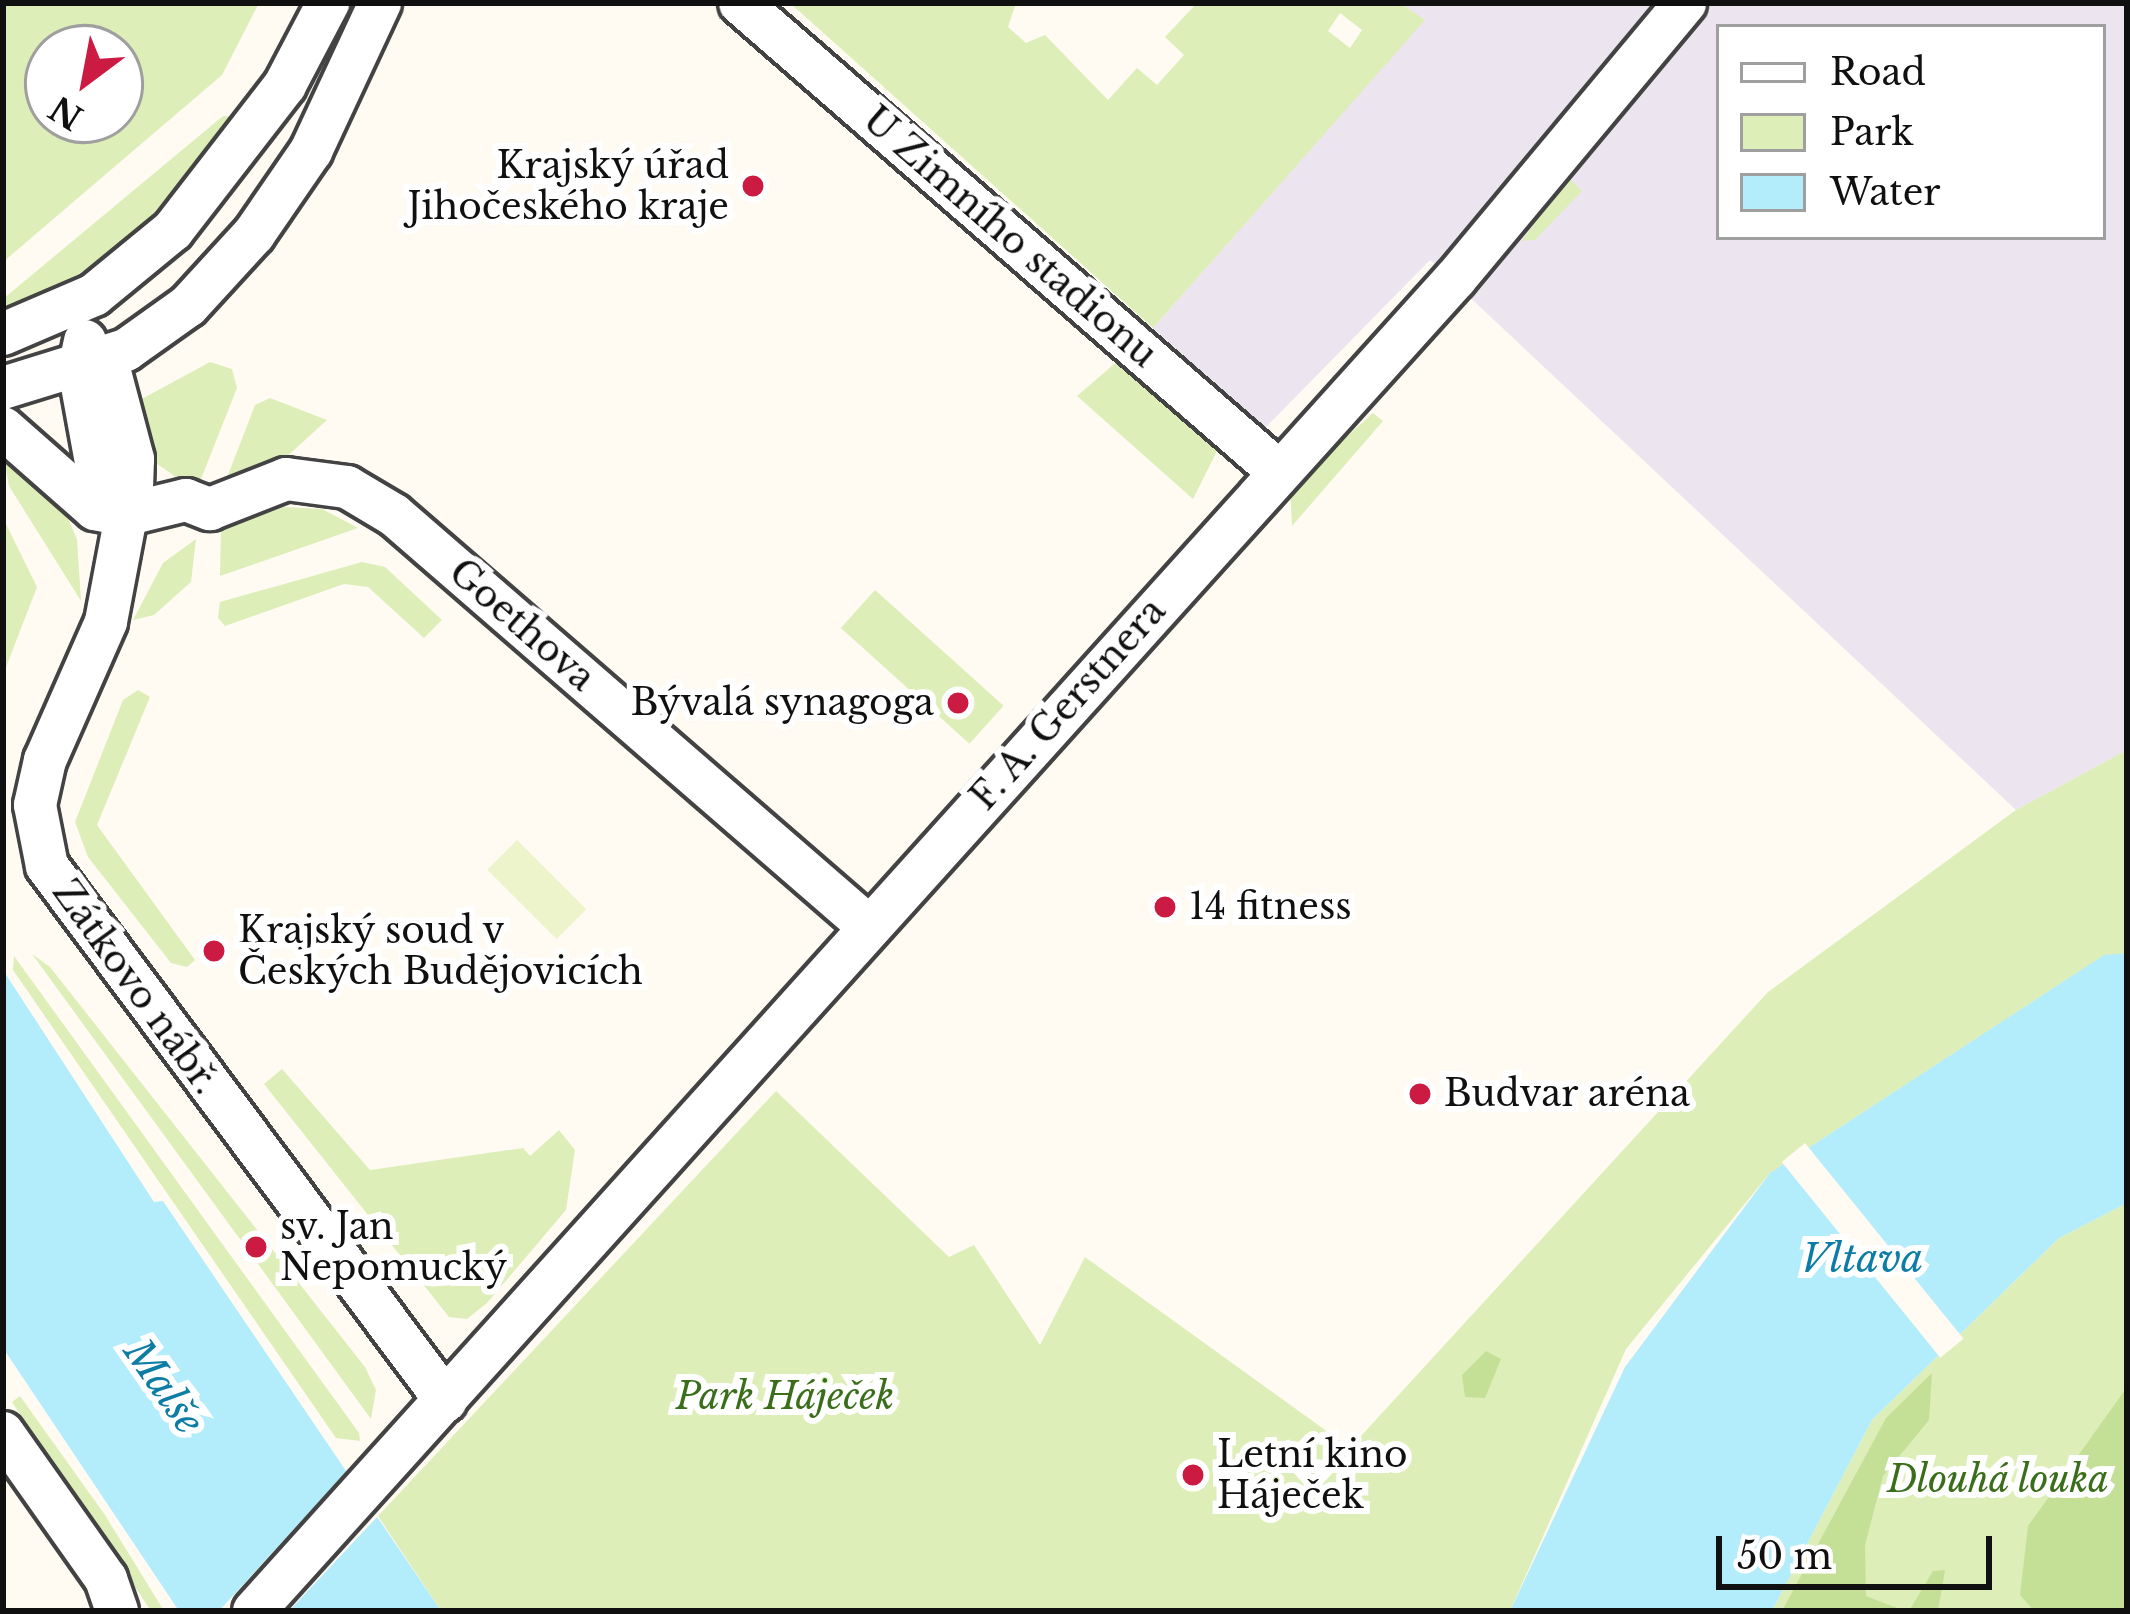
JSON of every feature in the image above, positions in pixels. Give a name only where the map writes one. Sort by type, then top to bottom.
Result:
[{"type":"street","points":[[3,334],[94,295],[142,262],[206,194],[285,86],[328,3]]},
{"type":"street","points":[[3,388],[93,363],[188,306],[254,235],[312,149],[380,3]]},
{"type":"street","name":"U Zimního stadionu","points":[[740,3],[1280,472]]},
{"type":"street","name":"F. A. Gerstnera","points":[[254,1611],[867,925],[1456,278],[1684,3]]},
{"type":"street","name":"Zátkovo nábř.","points":[[94,295],[93,363],[133,459],[106,622],[45,760],[35,805],[47,866],[446,1401]]},
{"type":"street","points":[[3,428],[94,509],[124,514]]},
{"type":"street","name":"Goethova","points":[[124,514],[186,500],[210,509],[286,479],[347,488],[394,514],[867,925]]},
{"type":"street","points":[[3,1433],[106,1579],[117,1611]]},
{"type":"shaded area","points":[[1400,3],[2127,3],[2127,750],[2016,810],[1430,260],[1264,429],[1153,328],[1424,20]]},
{"type":"green space","points":[[3,3],[259,3],[222,75],[144,142],[144,24],[24,24],[24,144],[141,144],[3,262]]},
{"type":"green space","points":[[790,3],[1016,3],[1008,27],[1026,43],[1045,35],[1108,100],[1137,68],[1157,85],[1184,55],[1165,37],[1197,3],[1400,3],[1425,20],[1153,328]],"holes":[[[1340,13],[1362,30],[1350,48],[1328,31]]]},
{"type":"green space","points":[[223,116],[235,117],[123,249],[3,317],[3,299]]},
{"type":"green space","points":[[1567,176],[1582,191],[1535,240],[1522,241]]},
{"type":"green space","points":[[1121,358],[1220,445],[1193,499],[1077,396]]},
{"type":"green space","points":[[210,362],[232,369],[237,388],[199,484],[187,485],[149,458],[138,401]]},
{"type":"green space","points":[[270,398],[327,420],[271,471],[223,488],[255,405]]},
{"type":"green space","points":[[1373,413],[1383,421],[1292,526],[1290,488]]},
{"type":"green space","points":[[3,453],[59,499],[77,539],[81,601],[9,486]]},
{"type":"green space","points":[[284,507],[322,509],[358,528],[220,576],[221,529]]},
{"type":"green space","points":[[3,518],[37,587],[3,675]]},
{"type":"green space","points":[[196,539],[191,582],[154,615],[133,620],[163,563]]},
{"type":"green space","points":[[362,562],[385,567],[442,620],[424,638],[368,587],[344,584],[225,626],[218,618],[220,602]]},
{"type":"green space","points":[[875,590],[1004,706],[969,744],[841,628]]},
{"type":"green space","points":[[138,690],[150,697],[97,825],[195,960],[187,967],[171,963],[88,857],[75,822],[123,700]]},
{"type":"green space","name":"Park Háječek","points":[[2127,750],[2127,953],[2103,956],[1770,1173],[1626,1349],[1510,1611],[441,1611],[378,1516],[776,1091],[949,1257],[974,1245],[1040,1345],[1085,1257],[1350,1448],[1768,992],[2016,810]]},
{"type":"green space","points":[[517,840],[586,909],[557,939],[487,870]]},
{"type":"green space","points":[[32,954],[50,967],[365,1367],[376,1390],[371,1419]]},
{"type":"green space","points":[[14,956],[359,1433],[360,1441],[336,1438],[13,970]]},
{"type":"green space","points":[[282,1069],[370,1170],[523,1148],[530,1156],[559,1130],[575,1150],[566,1210],[487,1303],[467,1319],[449,1317],[264,1084]]},
{"type":"green space","name":"Dlouhá louka","points":[[2127,1203],[2127,1611],[1772,1611],[1872,1420],[2059,1238]]},
{"type":"green space","points":[[1486,1351],[1501,1359],[1485,1398],[1465,1397],[1462,1375]]},
{"type":"green space","points":[[1932,1373],[1929,1420],[1883,1476],[1865,1545],[1866,1596],[1905,1611],[1782,1611],[1886,1418]]},
{"type":"green space","points":[[2127,1387],[2127,1611],[2034,1611],[2020,1595],[2028,1526]]},
{"type":"green space","points":[[20,1396],[105,1515],[164,1611],[151,1611],[12,1402]]},
{"type":"green space","points":[[1945,1570],[1938,1611],[1909,1611],[1933,1571]]},
{"type":"water","name":"Vltava","points":[[2127,953],[2127,1203],[2059,1238],[1872,1420],[1772,1611],[1510,1611],[1625,1367],[1770,1173],[2104,955]]},
{"type":"water","name":"Malše","points":[[3,970],[154,1202],[163,1201],[441,1611],[179,1611],[3,1348]]},
{"type":"pier","points":[[1805,1143],[1964,1339],[1940,1358],[1782,1162]]},
{"type":"pier","points":[[345,1473],[378,1516],[289,1611],[219,1611]]},
{"type":"place","name":"Krajský úřad Jihočeského kraje","points":[[753,186]]},
{"type":"place","name":"Bývalá synagoga","points":[[958,703]]},
{"type":"place","name":"14 fitness","points":[[1165,907]]},
{"type":"place","name":"Krajský soud v Českých Budějovicích","points":[[214,951]]},
{"type":"place","name":"Budvar aréna","points":[[1420,1094]]},
{"type":"place","name":"sv. Jan Nepomucký","points":[[256,1247]]},
{"type":"place","name":"Letní kino Háječek","points":[[1193,1475]]}]
